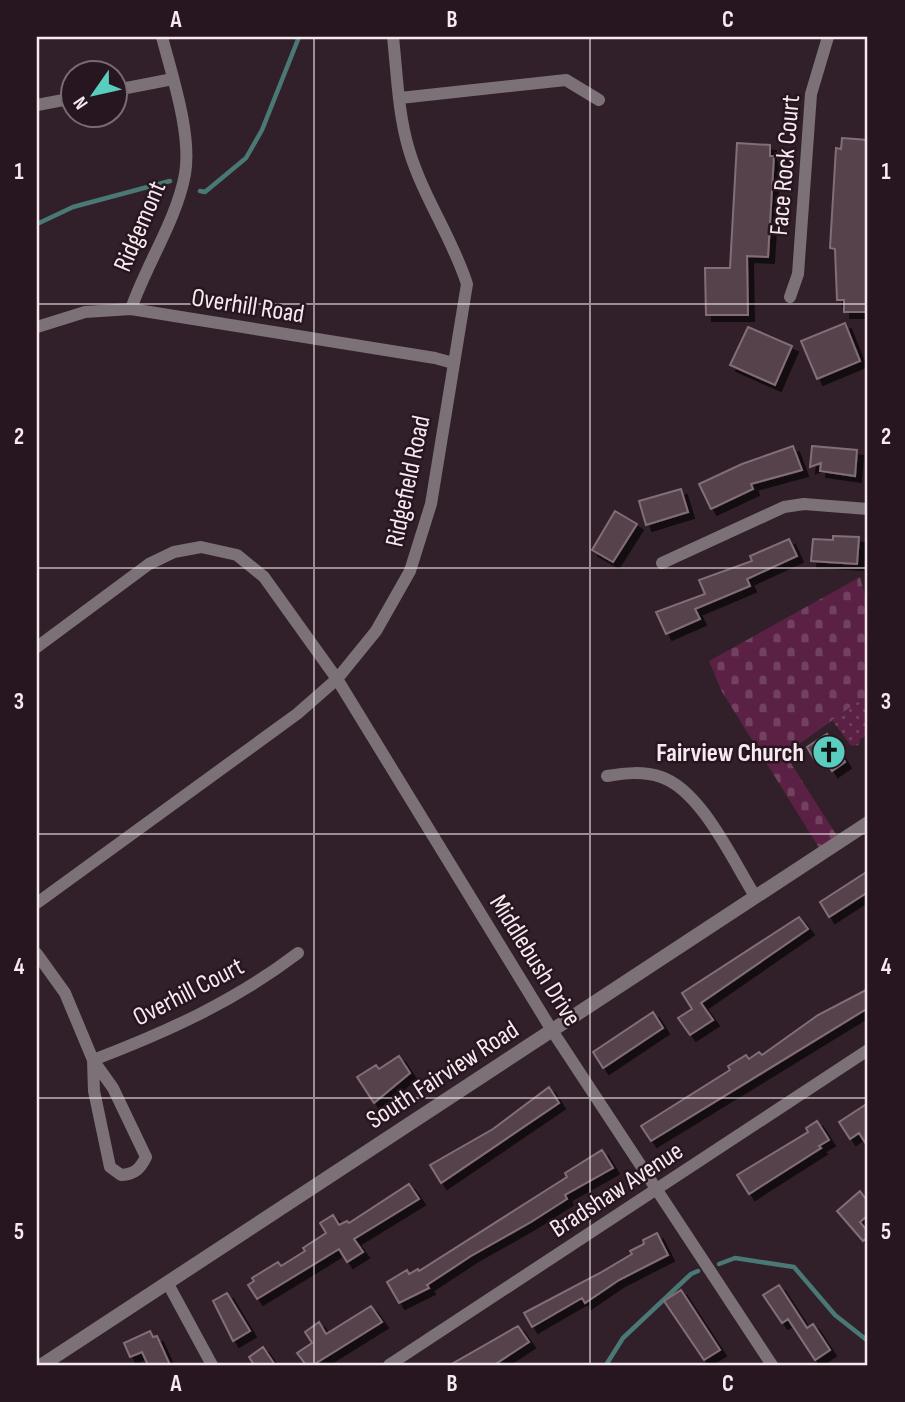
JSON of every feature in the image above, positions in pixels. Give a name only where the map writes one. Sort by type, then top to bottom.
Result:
[{"type":"street","name":"Ridgemont","points":[[131,309],[185,174],[187,156],[173,79],[162,37]]},
{"type":"street","name":"Ridgefield Road","points":[[37,903],[297,714],[337,679],[376,631],[410,570],[431,504],[467,284],[457,251],[433,208],[408,149],[393,37]]},
{"type":"street","name":"Face Rock Court","points":[[790,297],[799,274],[810,94],[828,37]]},
{"type":"street","points":[[130,87],[173,79]]},
{"type":"street","points":[[400,98],[566,80],[599,100]]},
{"type":"street","points":[[37,105],[60,101]]},
{"type":"street","name":"Overhill Road","points":[[37,327],[85,312],[131,309],[453,363]]},
{"type":"street","points":[[662,563],[784,507],[804,504],[868,509]]},
{"type":"street","name":"Middlebush Drive","points":[[37,647],[149,565],[174,552],[201,547],[237,555],[264,577],[337,679],[553,1032],[772,1365]]},
{"type":"street","points":[[607,776],[636,772],[663,778],[691,797],[755,896]]},
{"type":"street","name":"South Fairview Road","points":[[42,1365],[868,823]]},
{"type":"street","name":"Overhill Court","points":[[93,1060],[168,1032],[211,1010],[298,953]]},
{"type":"street","points":[[37,954],[65,993],[93,1060],[113,1088],[146,1157],[141,1168],[132,1175],[121,1175],[110,1167],[94,1091],[93,1060]]},
{"type":"street","name":"Bradshaw Avenue","points":[[388,1365],[868,1050]]},
{"type":"street","points":[[167,1282],[212,1365]]},
{"type":"green space","points":[[860,577],[868,607],[868,695],[785,754],[839,839],[821,851],[721,690],[709,661]]},
{"type":"green space","points":[[868,695],[868,735],[860,739],[859,745],[851,746],[832,720]]},
{"type":"building","points":[[842,138],[868,140],[868,312],[844,312],[844,300],[837,300],[835,249],[830,248],[836,148],[841,149]]},
{"type":"building","points":[[737,143],[770,145],[770,156],[774,156],[768,257],[747,256],[748,315],[706,315],[705,268],[730,268]]},
{"type":"building","points":[[845,323],[860,361],[817,379],[801,341]]},
{"type":"building","points":[[748,327],[792,346],[775,385],[730,365]]},
{"type":"building","points":[[793,446],[802,470],[751,484],[753,489],[711,509],[699,484],[742,464]]},
{"type":"building","points":[[812,446],[857,450],[855,476],[820,471],[821,463],[810,467]]},
{"type":"building","points":[[681,489],[688,512],[646,525],[639,501]]},
{"type":"building","points":[[615,511],[637,524],[613,562],[592,550]]},
{"type":"building","points":[[833,536],[859,537],[857,564],[811,561],[813,539],[833,540]]},
{"type":"building","points":[[789,539],[797,556],[747,579],[750,586],[695,609],[700,619],[666,634],[656,612],[705,594],[699,580],[752,561],[750,556]]},
{"type":"building","name":"Fairview Church","points":[[827,734],[845,762],[832,771],[821,754],[814,759],[807,747]]},
{"type":"building","points":[[868,871],[868,892],[829,917],[820,902]]},
{"type":"building","points":[[799,917],[808,929],[701,1003],[713,1020],[690,1035],[678,1018],[692,1009],[682,993]]},
{"type":"building","points":[[868,989],[868,1008],[651,1141],[641,1126],[730,1070],[728,1066],[746,1055],[749,1059],[759,1052],[762,1055],[818,1015]]},
{"type":"building","points":[[653,1012],[663,1028],[603,1068],[593,1052]]},
{"type":"building","points":[[399,1056],[410,1073],[374,1103],[357,1077],[376,1065],[379,1069]]},
{"type":"building","points":[[549,1087],[559,1103],[441,1183],[430,1165],[493,1129]]},
{"type":"building","points":[[868,1103],[868,1147],[859,1133],[850,1139],[839,1122]]},
{"type":"building","points":[[817,1121],[829,1140],[819,1146],[821,1148],[749,1194],[737,1175],[808,1132],[806,1128]]},
{"type":"building","points":[[602,1150],[613,1168],[565,1195],[567,1199],[531,1222],[471,1256],[427,1285],[429,1288],[399,1303],[387,1282],[407,1270],[409,1274],[418,1269],[419,1271],[567,1177],[565,1173]]},
{"type":"building","points":[[409,1184],[419,1199],[354,1239],[363,1252],[347,1262],[339,1249],[257,1299],[248,1285],[254,1281],[252,1278],[278,1262],[281,1266],[305,1251],[303,1248],[326,1233],[320,1223],[333,1215],[339,1225],[347,1221],[349,1223]]},
{"type":"building","points":[[860,1191],[868,1202],[868,1215],[860,1222],[868,1232],[868,1237],[863,1241],[837,1211]]},
{"type":"building","points":[[657,1233],[668,1255],[619,1280],[585,1303],[582,1298],[532,1327],[524,1313],[632,1254],[630,1251],[644,1244],[643,1240]]},
{"type":"building","points":[[779,1285],[807,1328],[813,1324],[830,1350],[815,1360],[788,1319],[782,1323],[763,1295]]},
{"type":"building","points":[[681,1290],[720,1350],[704,1360],[664,1301]]},
{"type":"building","points":[[227,1293],[250,1331],[233,1341],[213,1301]]},
{"type":"building","points":[[371,1306],[382,1322],[313,1365],[306,1365],[297,1353],[312,1343],[305,1332],[319,1322],[326,1334]]},
{"type":"building","points":[[518,1326],[529,1342],[494,1365],[450,1365]]},
{"type":"building","points":[[150,1331],[153,1337],[157,1336],[170,1365],[148,1365],[142,1352],[130,1357],[124,1343]]},
{"type":"building","points":[[263,1347],[275,1365],[254,1365],[249,1357]]},
{"type":"waterway","points":[[200,191],[205,192],[246,158],[262,130],[299,37]]},
{"type":"waterway","points":[[37,224],[73,207],[170,181]]},
{"type":"waterway","points":[[719,1264],[735,1258],[794,1267],[835,1315],[868,1341]]},
{"type":"waterway","points":[[606,1365],[623,1338],[691,1274],[698,1271]]},
{"type":"place","name":"Fairview Church","points":[[829,752]]}]
